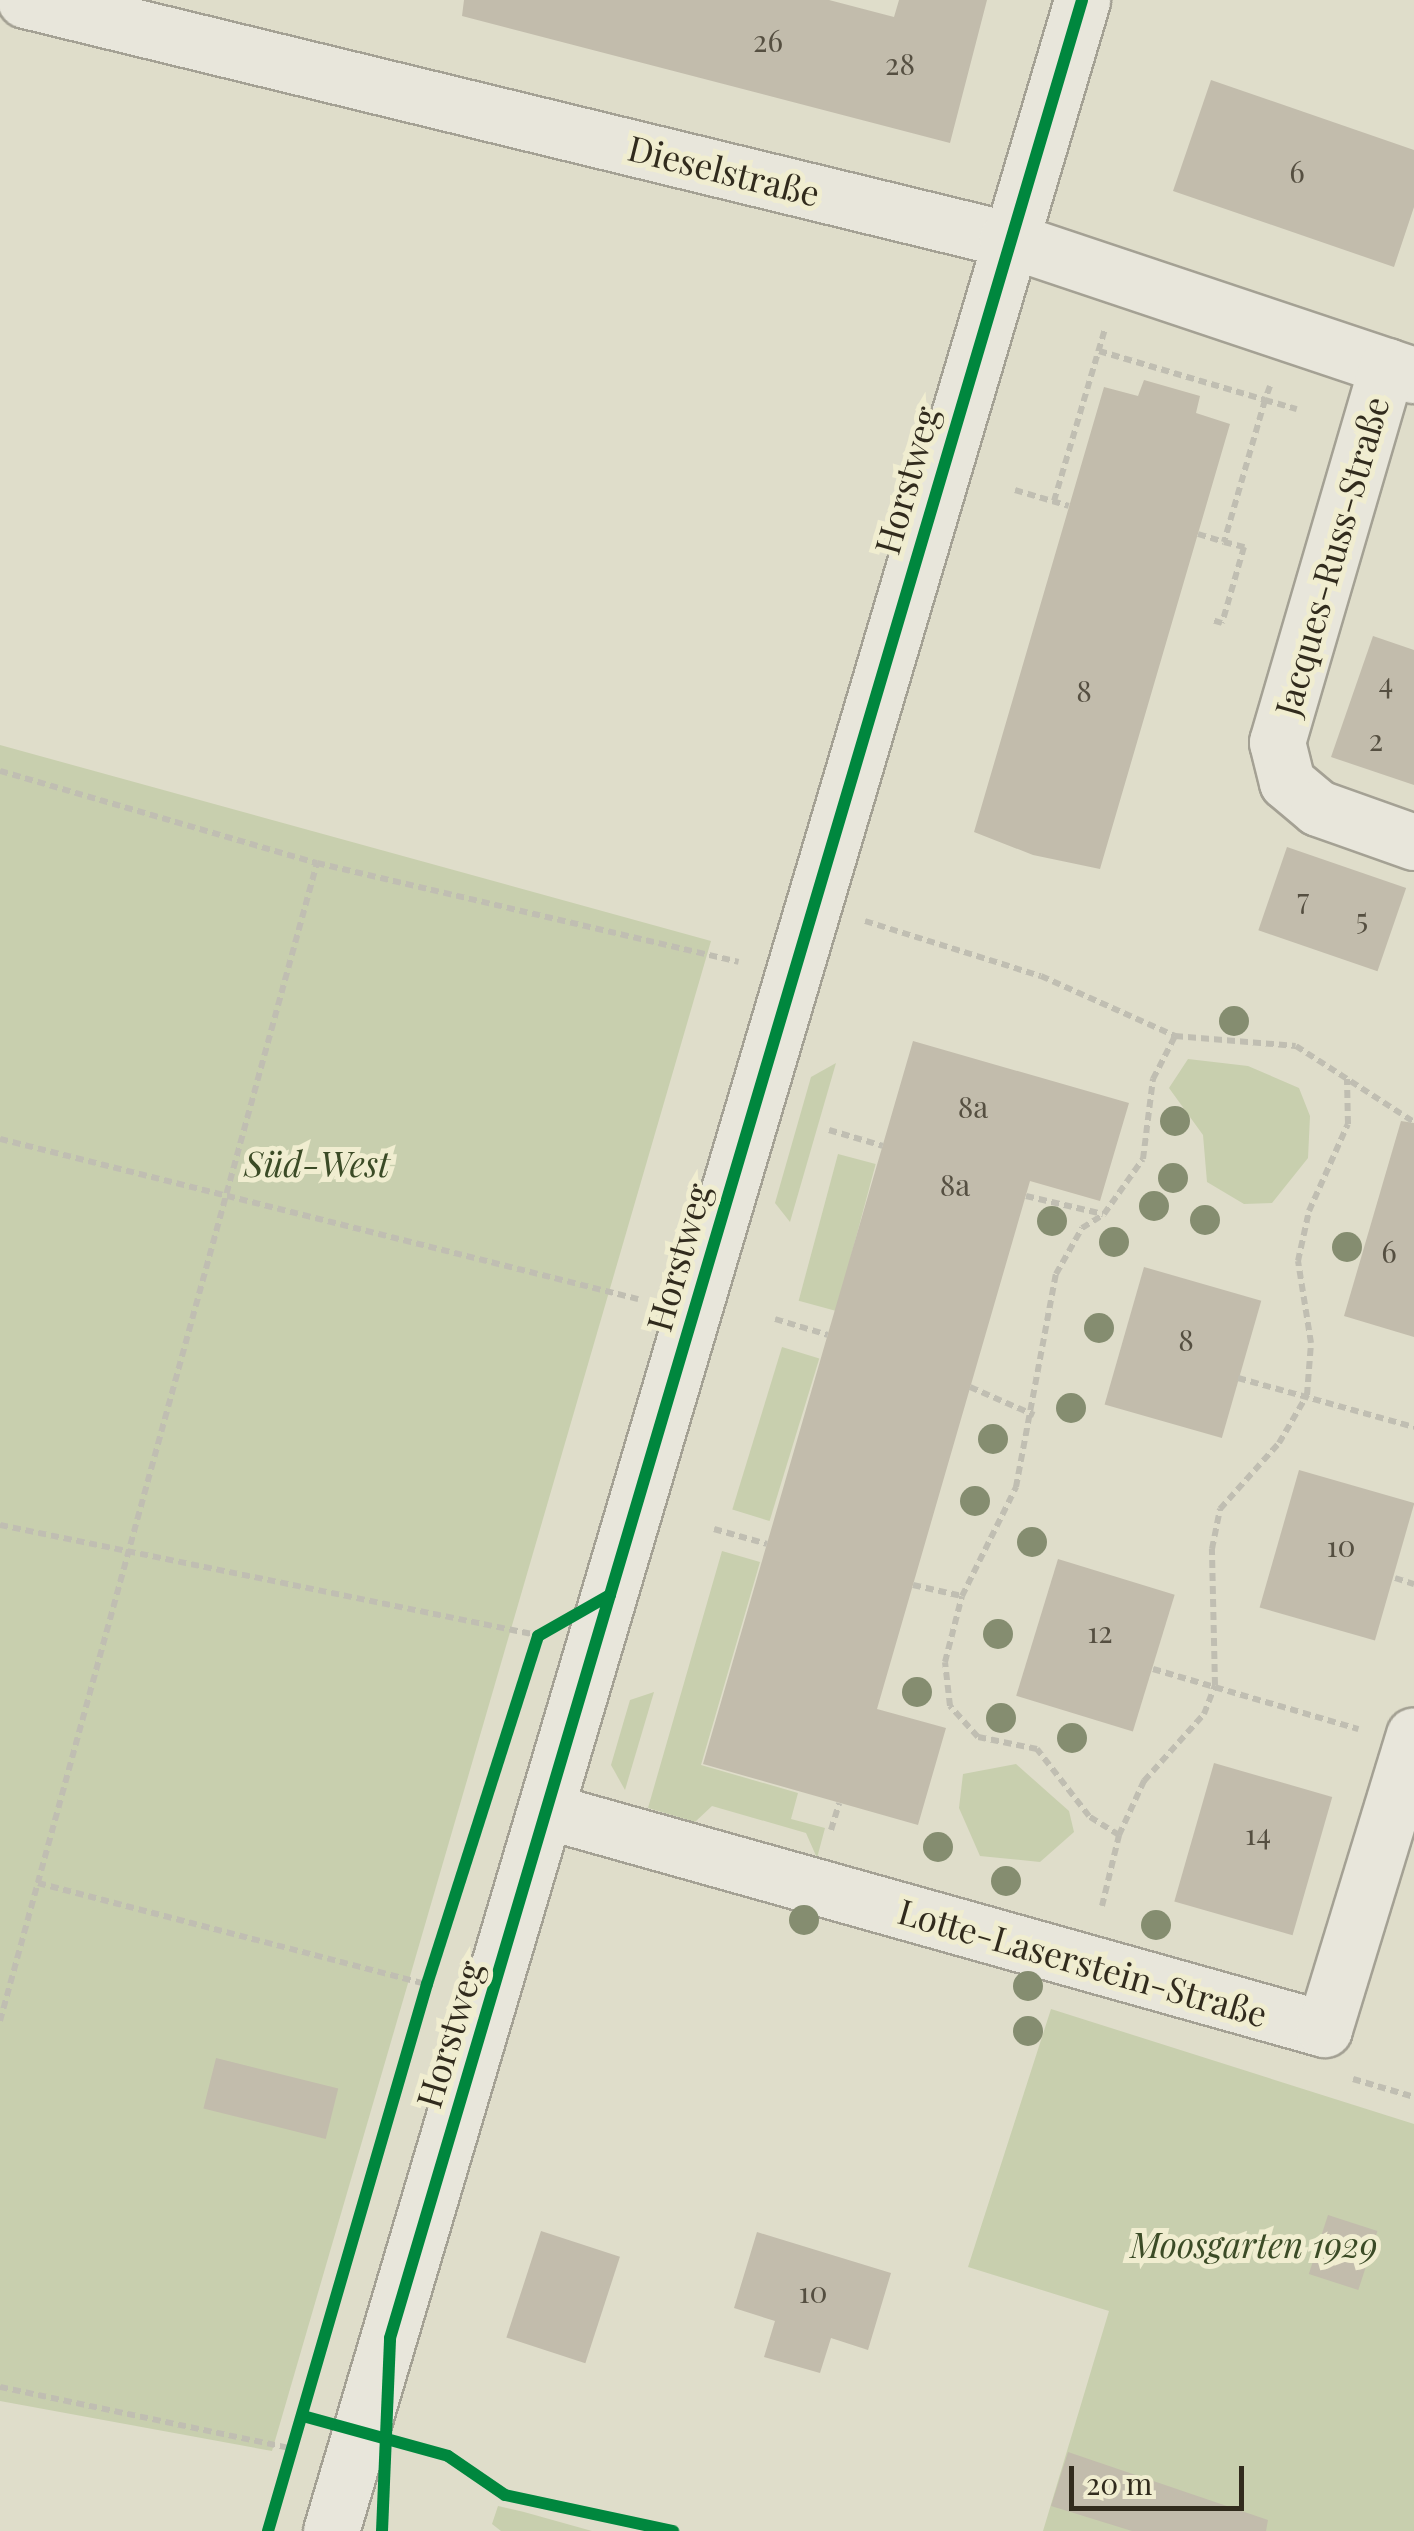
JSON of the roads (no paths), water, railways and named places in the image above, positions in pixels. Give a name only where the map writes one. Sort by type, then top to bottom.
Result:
[{"type":"street","name":"Dieselstraße","points":[[25,0],[136,13],[1008,239],[1401,371]]},
{"type":"street","name":"Horstweg","points":[[331,2531],[1082,0]]},
{"type":"street","name":"Jacques-Russ-Straße","points":[[1401,371],[1276,742],[1287,782],[1318,808],[1414,842]]},
{"type":"street","name":"Lotte-Laserstein-Straße","points":[[547,1811],[1087,1966],[1324,2029],[1413,1740]]},
{"type":"park label","name":"Süd-West","points":[[317,1163]]},
{"type":"park label","name":"Moosgarten 1929","points":[[1254,2244]]}]
